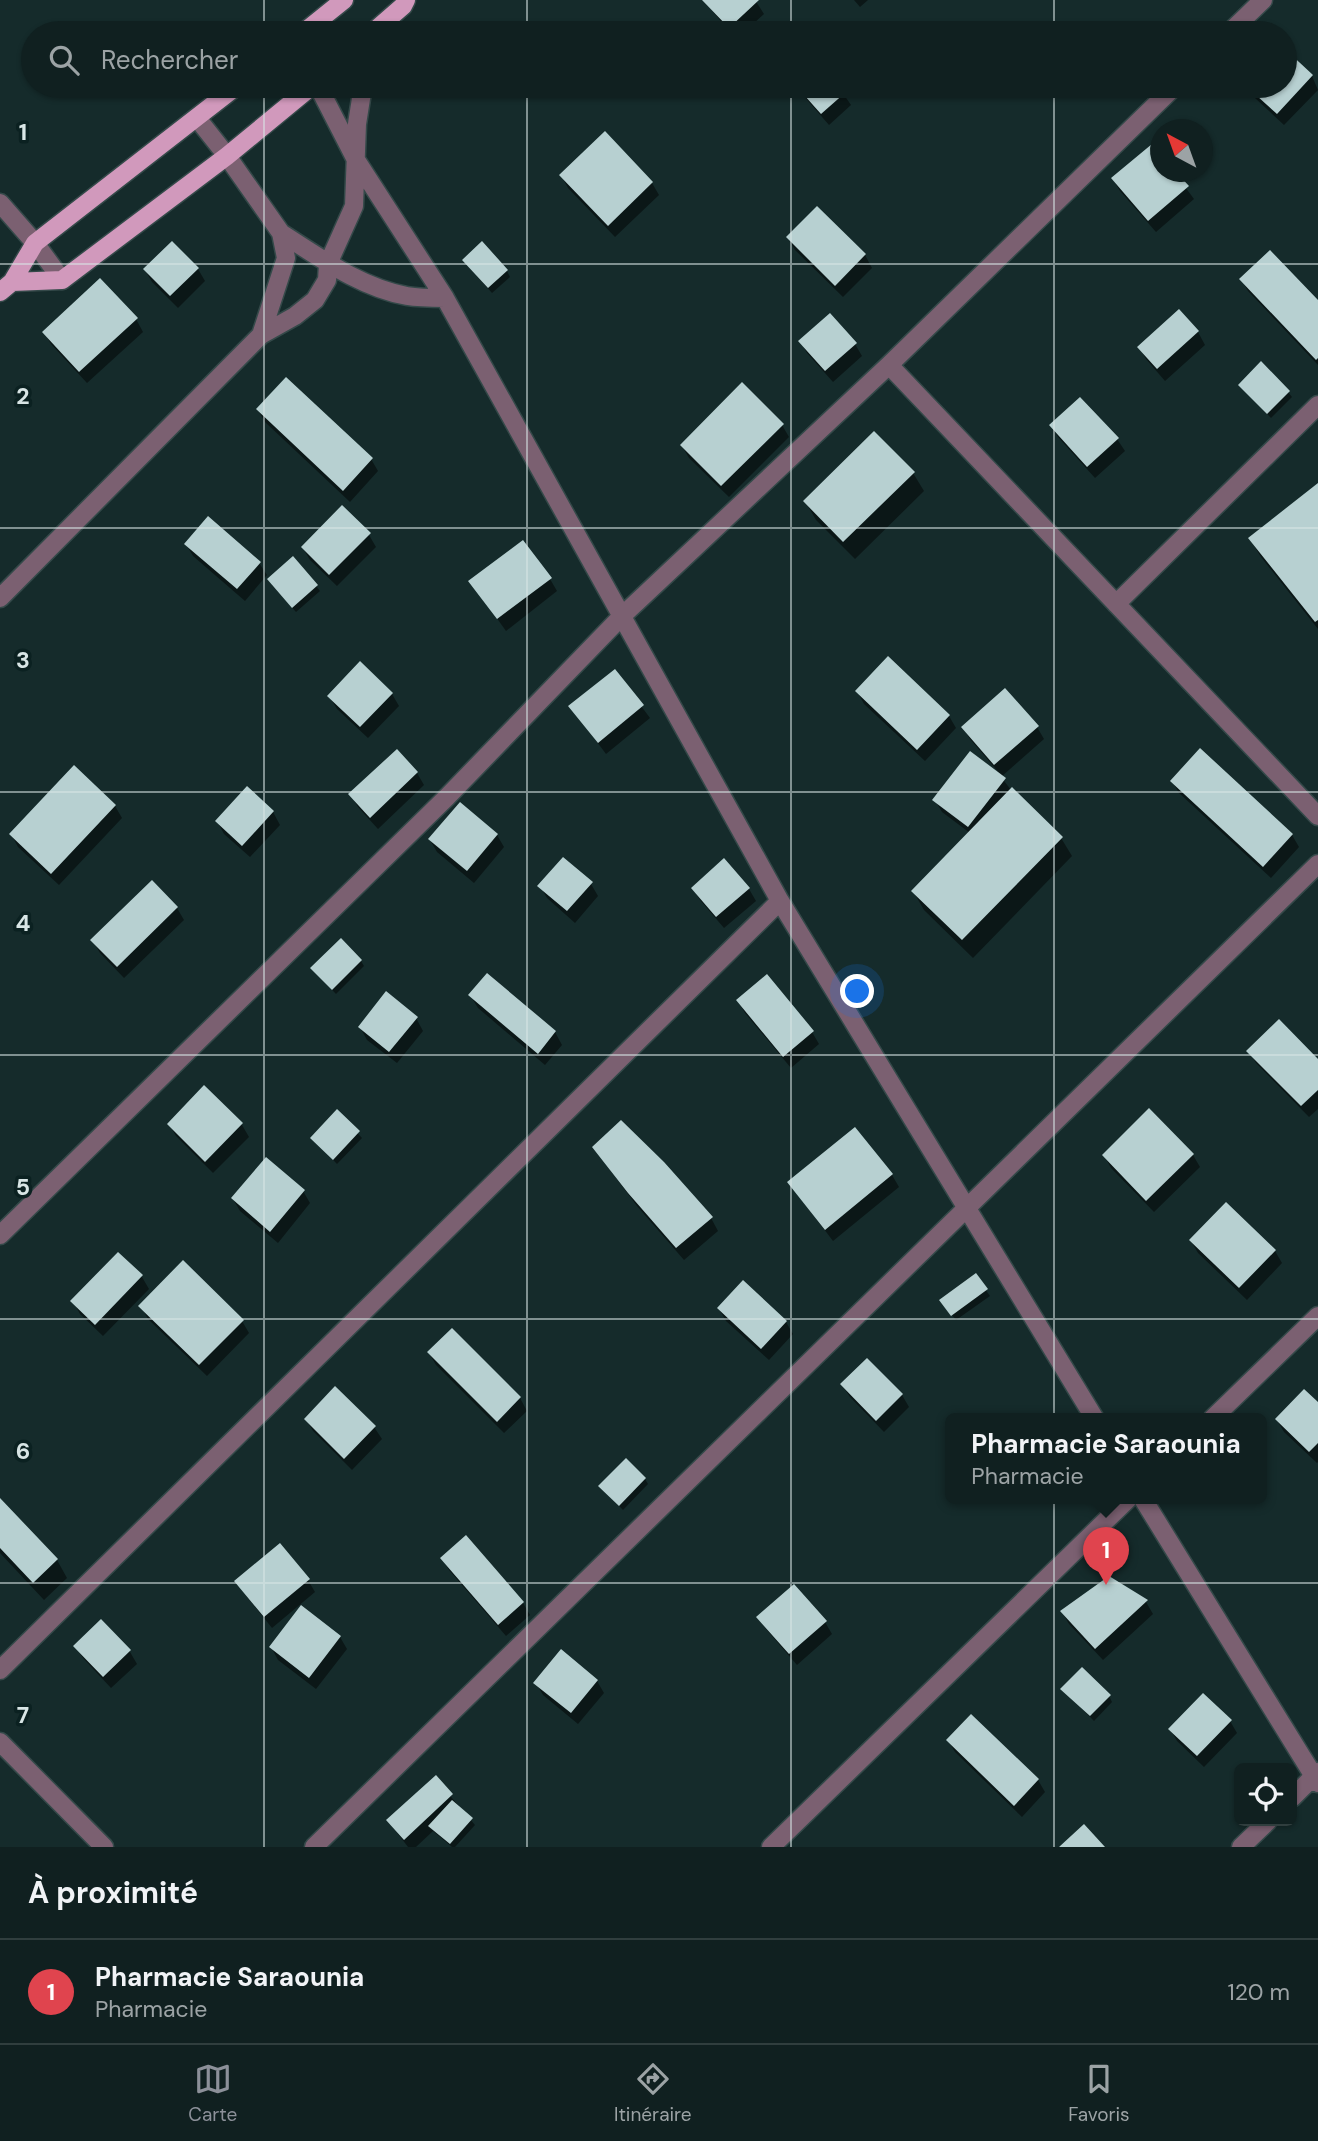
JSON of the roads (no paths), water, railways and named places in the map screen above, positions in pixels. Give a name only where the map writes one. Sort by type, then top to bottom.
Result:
[{"type":"main road","points":[[318,21],[344,0]]},
{"type":"main road","points":[[385,21],[405,3]]},
{"type":"main road","points":[[6,287],[35,243],[222,98]]},
{"type":"main road","points":[[6,287],[62,279],[300,98]]},
{"type":"street","points":[[1241,21],[1263,0]]},
{"type":"street","points":[[394,21],[405,3]]},
{"type":"street","points":[[322,98],[356,160],[445,298],[780,901],[1091,1413]]},
{"type":"street","points":[[315,300],[327,280],[328,264],[354,206],[357,124],[361,98]]},
{"type":"street","points":[[0,1235],[447,797],[622,616],[889,365],[1163,98]]},
{"type":"street","points":[[197,118],[281,233],[328,264],[367,282],[407,296],[445,298]]},
{"type":"street","points":[[0,203],[62,279]]},
{"type":"street","points":[[261,335],[286,258],[281,233]]},
{"type":"street","points":[[0,598],[261,335],[295,316],[336,286],[367,282]]},
{"type":"street","points":[[889,365],[1318,816]]},
{"type":"street","points":[[1116,604],[1318,405]]},
{"type":"street","points":[[314,1847],[1318,864]]},
{"type":"street","points":[[0,1670],[780,901]]},
{"type":"street","points":[[1218,1413],[1318,1316]]},
{"type":"street","points":[[771,1847],[1123,1504]]},
{"type":"street","points":[[1146,1504],[1317,1777],[1297,1794]]},
{"type":"street","points":[[0,1742],[104,1847]]},
{"type":"street","points":[[1241,1847],[1263,1826]]},
{"type":"place","name":"Pharmacie Saraounia","points":[[1106,1585]]}]
